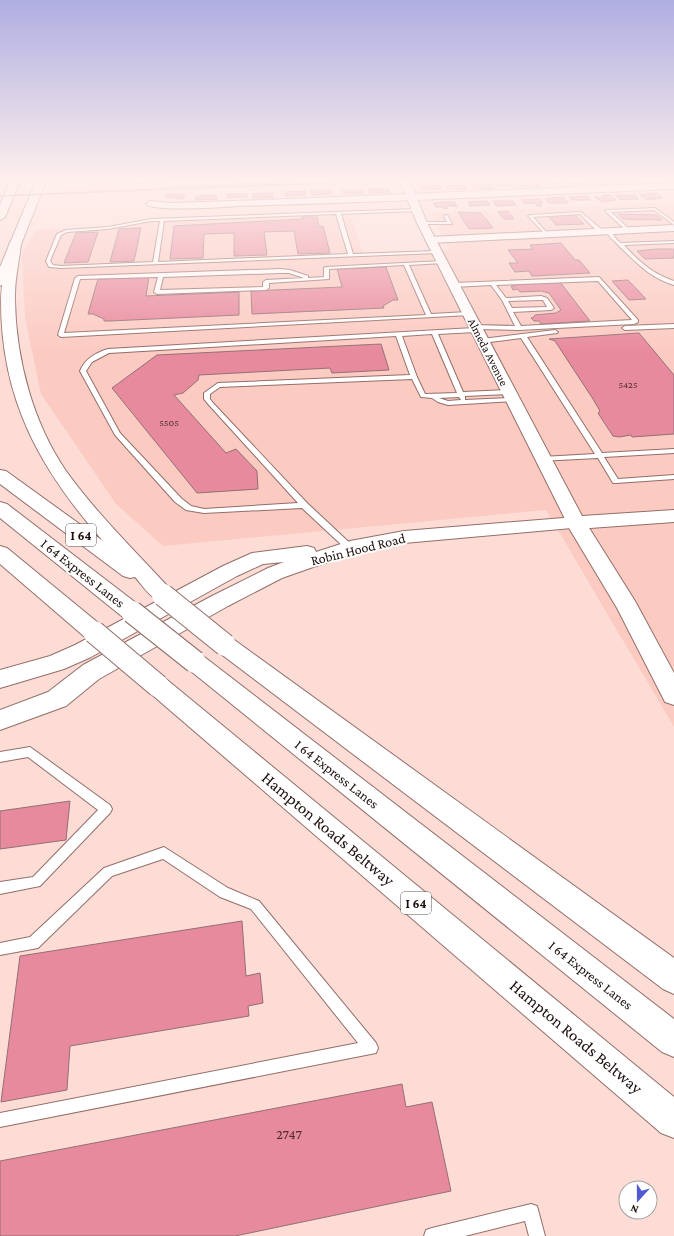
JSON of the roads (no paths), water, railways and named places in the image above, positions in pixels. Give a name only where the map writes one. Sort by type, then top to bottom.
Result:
[{"type":"main road","points":[[0,282],[18,237]]},
{"type":"main road","name":"Almeda Avenue","points":[[429,237],[542,460],[576,523],[627,607],[674,695]]},
{"type":"main road","points":[[15,244],[8,300],[12,341],[24,399],[36,432],[58,471],[83,504],[163,595]]},
{"type":"main road","name":"I 64","points":[[0,475],[163,595],[225,644],[674,978]]},
{"type":"main road","name":"I 64 Express Lanes","points":[[0,508],[674,1040]]},
{"type":"main road","name":"Robin Hood Road","points":[[0,720],[57,699],[91,672],[248,586],[276,573],[350,548],[404,537],[428,534],[674,516]]},
{"type":"main road","points":[[0,679],[56,663],[83,651],[230,571],[258,558],[350,548]]},
{"type":"main road","name":"Hampton Roads Beltway","points":[[0,553],[674,1120]]},
{"type":"main road","name":"Robin Hood Road","points":[[0,692],[91,672]]},
{"type":"street","points":[[436,251],[529,237]]},
{"type":"lane","points":[[58,237],[48,261],[51,266],[61,267],[351,256],[436,251]]},
{"type":"lane","points":[[155,264],[159,237]]},
{"type":"lane","points":[[345,237],[351,256]]},
{"type":"lane","points":[[610,237],[620,244],[641,267],[656,278],[674,284]]},
{"type":"lane","points":[[620,244],[674,242]]},
{"type":"lane","points":[[161,276],[157,292],[266,288],[266,282],[327,278],[326,268],[406,264],[436,251]]},
{"type":"lane","points":[[406,264],[429,316]]},
{"type":"lane","points":[[310,279],[290,272],[269,271],[78,278],[61,335],[429,316],[475,328],[523,336],[544,333],[671,326],[674,333]]},
{"type":"lane","points":[[304,505],[204,511],[189,508],[178,500],[117,434],[83,371],[85,364],[108,350],[434,332],[475,328],[519,328],[636,321],[599,279],[454,286]]},
{"type":"lane","points":[[493,284],[505,300],[519,328]]},
{"type":"lane","points":[[505,300],[541,298],[545,299],[551,308],[510,310]]},
{"type":"lane","points":[[434,332],[460,394],[465,402]]},
{"type":"lane","points":[[398,334],[414,377],[423,396],[460,394],[510,396]]},
{"type":"lane","points":[[523,336],[616,481],[674,477]]},
{"type":"lane","points":[[350,548],[304,505],[211,404],[207,399],[207,393],[218,385],[414,377]]},
{"type":"lane","points":[[433,396],[444,402],[465,402],[510,396]]},
{"type":"lane","points":[[542,460],[674,451]]},
{"type":"lane","points":[[0,757],[30,752],[106,809],[36,882],[0,888]]},
{"type":"lane","points":[[0,949],[33,943],[108,872],[164,853],[224,893],[255,905],[371,1048],[0,1120]]},
{"type":"lane","points":[[432,1236],[531,1212],[537,1236]]}]
